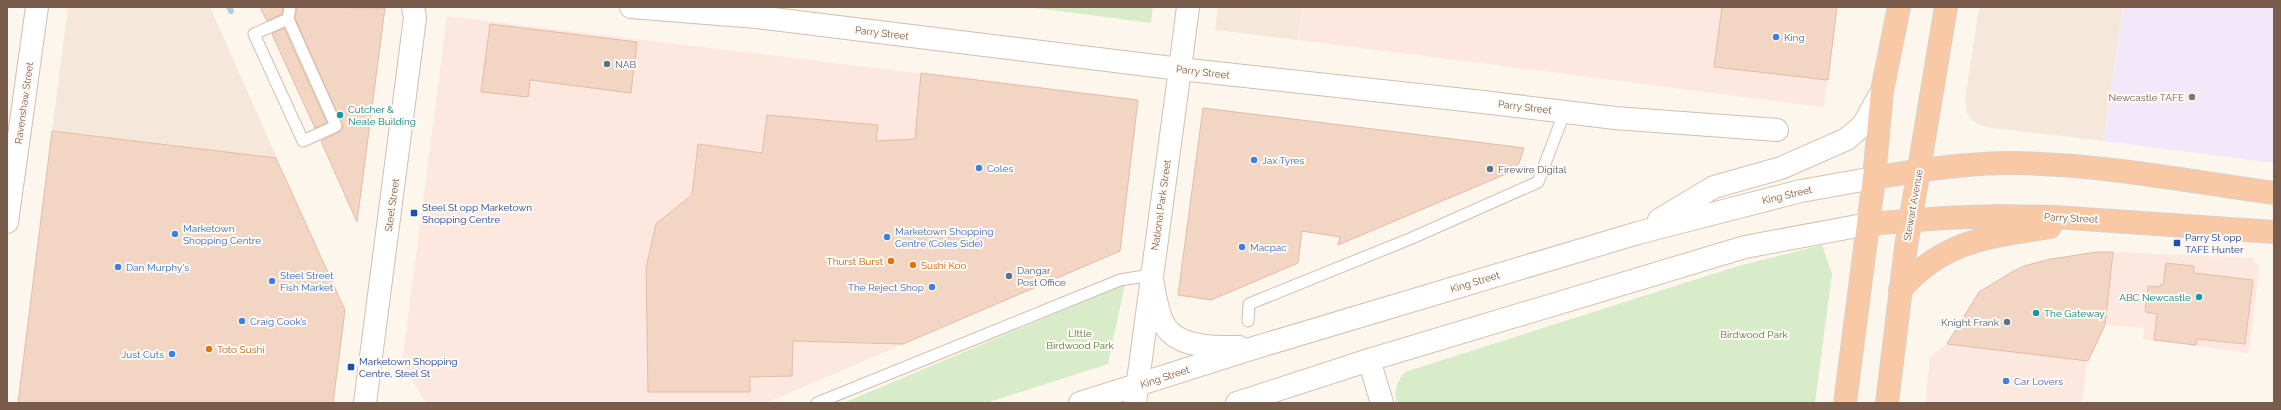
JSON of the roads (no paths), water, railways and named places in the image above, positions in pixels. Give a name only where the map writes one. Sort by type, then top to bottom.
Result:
[{"type":"highway","points":[[1846,403],[1874,178],[1882,91],[1899,7]]},
{"type":"highway","name":"Stewart Avenue","points":[[1887,403],[1900,290],[1910,221],[1920,170],[1927,118],[1946,7]]},
{"type":"highway","points":[[1874,178],[1920,170],[2012,163],[2091,167],[2274,193]]},
{"type":"highway","name":"Parry Street","points":[[1868,224],[1998,216],[2094,219],[2274,232]]},
{"type":"highway","points":[[1900,290],[1926,264],[1967,243],[1988,237],[2094,219]]},
{"type":"street","name":"Ravenshaw Street","points":[[7,222],[37,7]]},
{"type":"street","name":"Steel Street","points":[[365,403],[415,18],[413,7]]},
{"type":"street","name":"Parry Street","points":[[631,7],[757,17],[1180,70],[1565,111],[1615,118],[1777,130]]},
{"type":"street","name":"National Park Street","points":[[1136,394],[1188,7]]},
{"type":"street","points":[[1638,233],[1714,187],[1781,168],[1847,139],[1863,125],[1882,91]]},
{"type":"street","name":"King Street","points":[[1080,403],[1136,394],[1257,347],[1638,233],[1800,191],[1874,178]]},
{"type":"street","points":[[1237,403],[1369,360],[1744,247],[1868,224]]},
{"type":"street","points":[[1151,275],[1161,314],[1171,333],[1196,344],[1216,348],[1257,347]]},
{"type":"street","points":[[1369,360],[1382,403]]},
{"type":"lane","points":[[288,19],[254,34],[302,141],[336,126],[288,19],[290,7]]},
{"type":"lane","points":[[1248,321],[1249,304],[1412,238],[1538,182],[1565,111]]},
{"type":"lane","points":[[817,403],[1120,280],[1151,275]]},
{"type":"waterway","points":[[229,7],[231,11]]},
{"type":"place","name":"King","points":[[1776,37]]},
{"type":"place","name":"NAB","points":[[607,64]]},
{"type":"place","name":"Newcastle TAFE","points":[[2192,97]]},
{"type":"place","name":"Cutcher & Neale Building","points":[[340,115]]},
{"type":"place","name":"Jax Tyres","points":[[1254,160]]},
{"type":"place","name":"Coles","points":[[979,168]]},
{"type":"place","name":"Firewire Digital","points":[[1490,169]]},
{"type":"place","name":"Steel St opp Marketown Shopping Centre","points":[[414,213]]},
{"type":"place","name":"Marketown Shopping Centre","points":[[175,234]]},
{"type":"place","name":"Marketown Shopping Centre (Coles Side)","points":[[887,237]]},
{"type":"place","name":"Parry St opp TAFE Hunter","points":[[2177,243]]},
{"type":"place","name":"Macpac","points":[[1242,247]]},
{"type":"place","name":"Thurst Burst","points":[[891,261]]},
{"type":"place","name":"Sushi Koo","points":[[913,265]]},
{"type":"place","name":"Dan Murphy's","points":[[118,267]]},
{"type":"place","name":"Dangar Post Office","points":[[1009,276]]},
{"type":"place","name":"Steel Street Fish Market","points":[[272,281]]},
{"type":"place","name":"The Reject Shop","points":[[932,287]]},
{"type":"place","name":"ABC Newcastle","points":[[2199,297]]},
{"type":"place","name":"The Gateway","points":[[2036,313]]},
{"type":"place","name":"Craig Cook’s","points":[[242,321]]},
{"type":"place","name":"Knight Frank","points":[[2007,322]]},
{"type":"place","name":"Toto Sushi","points":[[209,349]]},
{"type":"place","name":"Just Cuts","points":[[172,354]]},
{"type":"place","name":"Marketown Shopping Centre, Steel St","points":[[351,367]]},
{"type":"place","name":"Car Lovers","points":[[2006,381]]},
{"type":"park label","name":"Birdwood Park","points":[[1754,334]]},
{"type":"park label","name":"LIttle Birdwood Park","points":[[1080,338]]}]
